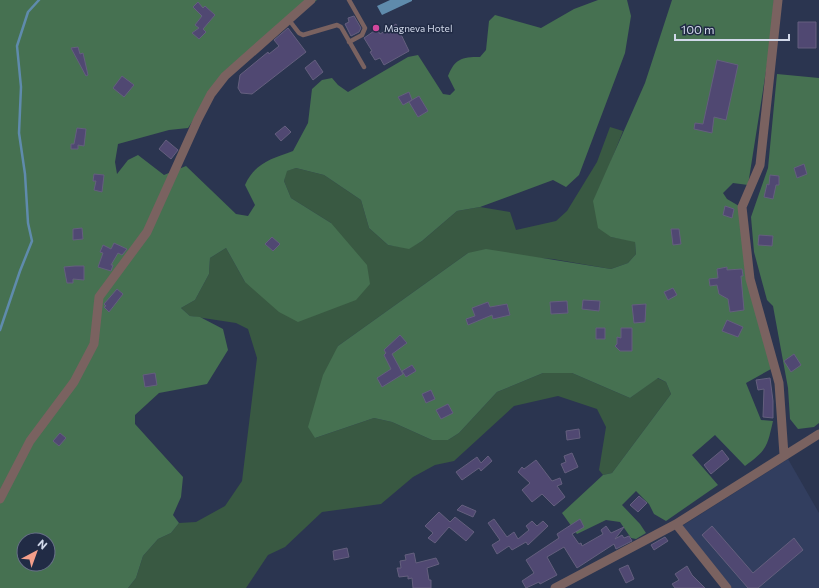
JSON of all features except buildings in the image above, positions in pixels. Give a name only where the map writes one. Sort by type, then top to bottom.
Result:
[{"type":"street","points":[[0,499],[30,441],[74,382],[94,344],[99,297],[147,232],[198,119],[211,94],[225,76],[311,0]]},
{"type":"street","points":[[778,0],[760,165],[742,207],[750,279],[779,383],[784,455]]},
{"type":"street","points":[[555,588],[676,524],[819,434]]},
{"type":"street","points":[[676,524],[727,588]]},
{"type":"lane","points":[[349,0],[365,28],[362,35],[349,42]]},
{"type":"lane","points":[[289,20],[299,33],[303,34],[337,25],[341,27],[364,67]]},
{"type":"shaded area","points":[[390,0],[412,1],[382,15],[377,6]]},
{"type":"shaded area","points":[[788,459],[819,513],[819,588],[732,588],[682,526]]},
{"type":"green space","points":[[0,0],[317,0],[227,69],[188,128],[169,130],[118,144],[115,162],[117,174],[128,160],[138,155],[164,175],[186,166],[236,214],[248,216],[255,205],[245,185],[254,172],[264,163],[293,151],[308,123],[312,89],[322,80],[332,78],[338,85],[348,92],[408,57],[418,55],[443,94],[450,95],[455,90],[448,76],[453,66],[463,59],[480,57],[486,50],[489,21],[495,15],[541,28],[574,9],[598,0],[627,0],[631,16],[625,53],[579,175],[566,187],[553,180],[480,207],[457,211],[422,241],[409,249],[388,245],[369,228],[361,200],[324,175],[296,168],[287,171],[284,181],[291,198],[331,223],[367,265],[370,284],[356,300],[298,322],[279,312],[245,282],[226,248],[210,258],[209,274],[195,300],[181,308],[190,316],[200,317],[223,329],[228,350],[207,384],[159,393],[135,415],[135,424],[183,477],[181,497],[173,515],[179,523],[171,533],[158,539],[143,556],[136,578],[128,588],[0,588]]},
{"type":"green space","points":[[672,0],[774,0],[769,52],[748,185],[733,183],[723,193],[727,199],[739,206],[771,369],[746,383],[761,420],[773,421],[769,437],[762,452],[745,466],[715,435],[692,455],[718,485],[666,521],[654,514],[649,504],[636,491],[622,505],[640,524],[646,533],[636,539],[631,538],[620,522],[606,520],[577,534],[562,513],[603,475],[612,473],[671,394],[666,382],[658,378],[630,398],[572,373],[543,373],[497,392],[459,433],[448,440],[432,440],[392,422],[374,418],[315,438],[308,427],[323,375],[338,346],[468,253],[486,249],[611,269],[628,263],[636,254],[635,242],[611,237],[598,228],[593,201],[645,83]]},
{"type":"green space","points":[[777,74],[819,78],[819,423],[814,427],[798,429],[790,419],[788,388],[773,306],[767,300],[754,252],[751,217],[768,168]]},
{"type":"green space","points":[[610,127],[623,131],[611,161],[611,237],[635,241],[636,254],[628,263],[611,269],[553,259],[468,253],[338,346],[315,438],[374,418],[392,422],[432,440],[448,440],[459,433],[497,392],[543,373],[572,373],[630,398],[657,378],[666,382],[671,394],[612,473],[603,475],[599,470],[606,427],[597,409],[558,396],[514,406],[454,461],[435,465],[413,477],[381,504],[322,512],[285,547],[268,555],[246,588],[128,588],[136,578],[143,556],[158,539],[171,533],[179,523],[196,522],[225,506],[242,481],[257,358],[248,329],[236,323],[190,316],[181,308],[195,300],[209,274],[210,258],[226,248],[245,282],[331,223],[291,198],[284,181],[286,171],[296,168],[324,175],[361,200],[369,228],[388,245],[409,248],[422,241],[457,211],[480,207],[510,212],[516,230],[556,221],[567,211],[597,162]]},
{"type":"waterway","points":[[0,330],[32,241],[28,223],[25,174],[19,133],[21,87],[17,46],[28,12],[39,0]]},
{"type":"place","name":"Magneva Hotel","points":[[376,28]]}]
